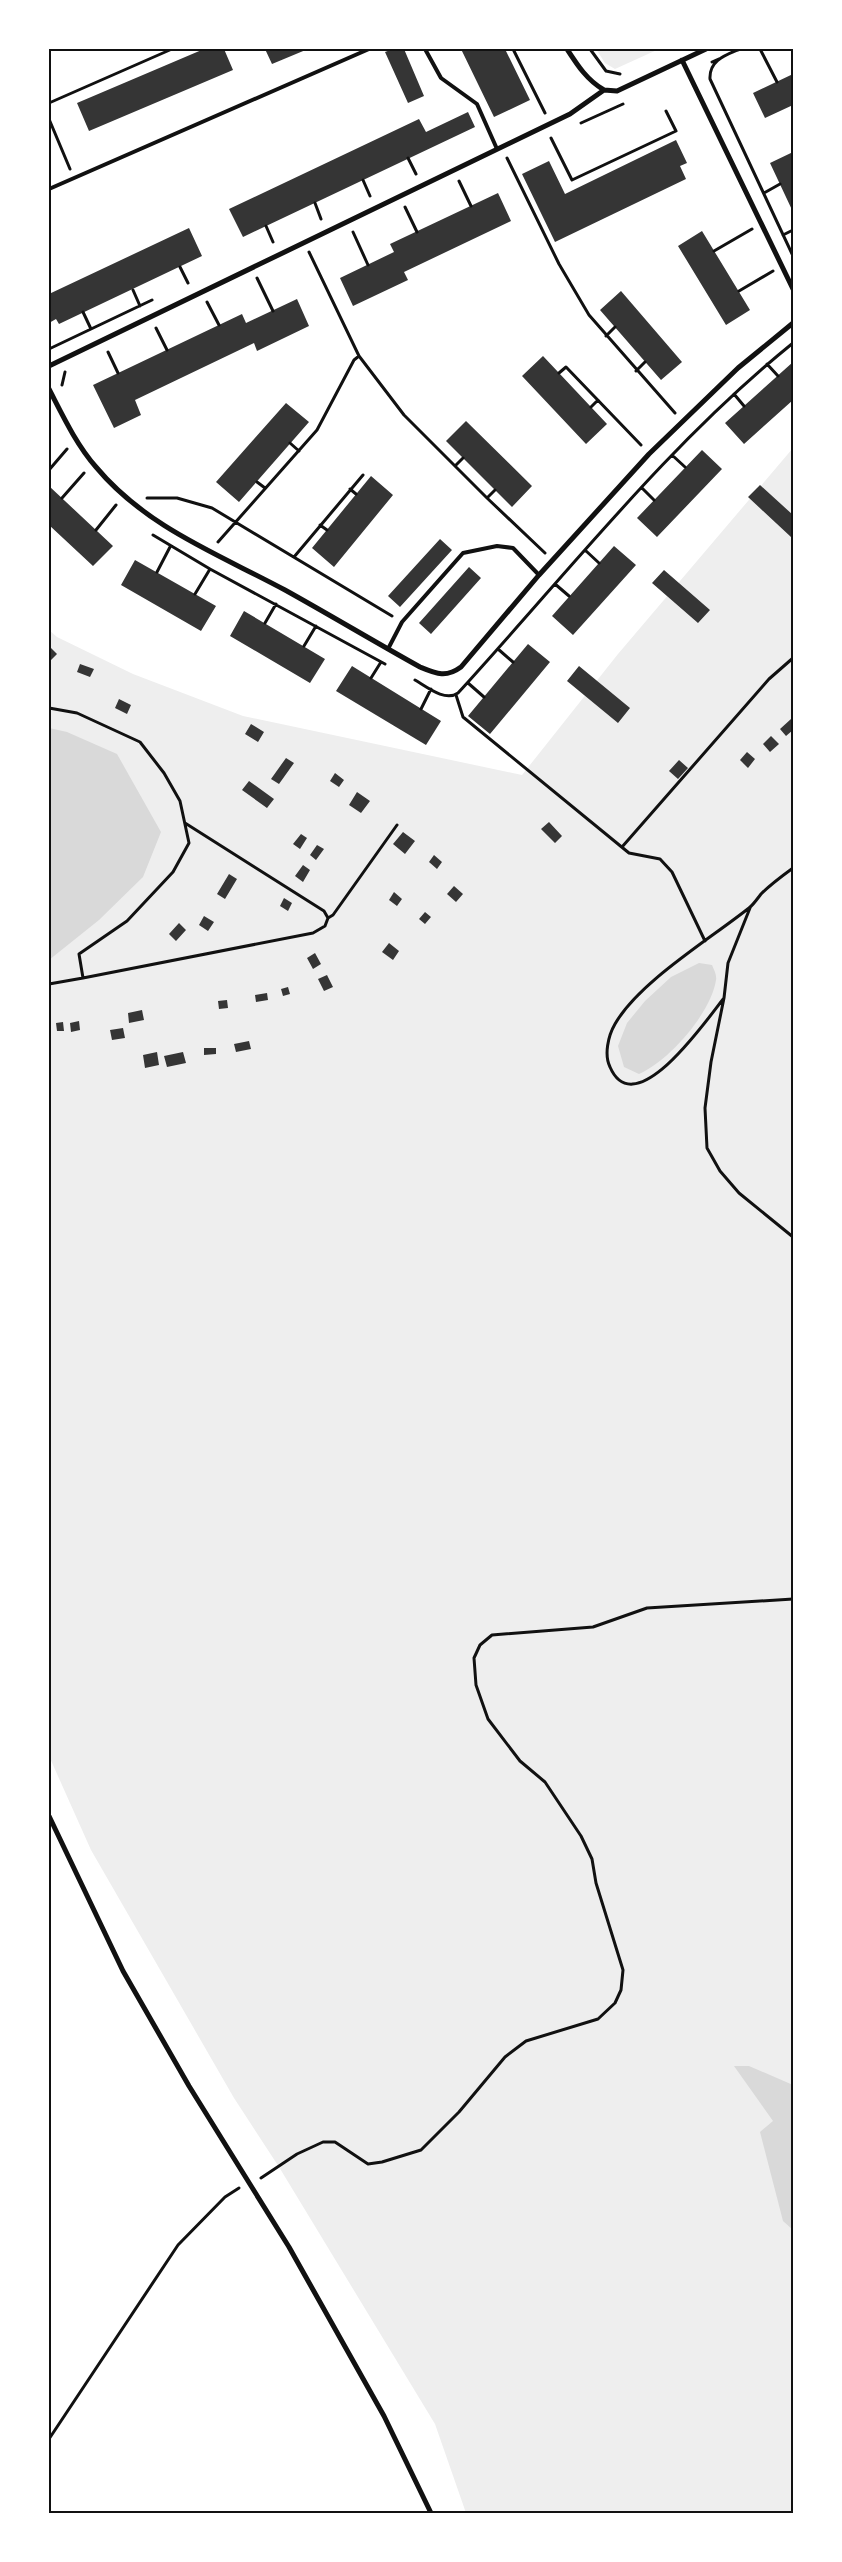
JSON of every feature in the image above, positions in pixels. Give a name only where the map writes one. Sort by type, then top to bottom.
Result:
[{"type":"street","points":[[567,49],[580,70],[592,83],[604,90],[617,91],[706,49]]},
{"type":"street","points":[[682,60],[793,289]]},
{"type":"street","points":[[49,366],[551,124],[570,114],[604,90]]},
{"type":"street","points":[[49,389],[82,449],[95,467],[129,499],[159,523],[209,552],[284,590],[420,668],[443,674],[452,674],[461,667],[539,575],[682,420],[738,368],[793,323]]},
{"type":"street","points":[[49,1816],[123,1971],[248,2182],[289,2247],[384,2416],[431,2513]]},
{"type":"lane","points":[[49,189],[369,49]]},
{"type":"lane","points":[[425,49],[441,78],[477,104],[497,149]]},
{"type":"lane","points":[[388,650],[402,622],[463,553],[497,546],[513,548],[539,575]]},
{"type":"path","points":[[49,103],[172,49]]},
{"type":"path","points":[[513,49],[551,124]]},
{"type":"path","points":[[590,49],[606,71],[615,75],[624,74]]},
{"type":"path","points":[[688,73],[740,49]]},
{"type":"path","points":[[760,49],[777,82]]},
{"type":"path","points":[[721,58],[711,68],[712,85],[793,256]]},
{"type":"path","points":[[576,126],[628,101]]},
{"type":"path","points":[[551,138],[572,180],[676,131],[666,111]]},
{"type":"path","points":[[49,119],[74,178]]},
{"type":"path","points":[[542,142],[559,134]]},
{"type":"path","points":[[499,162],[516,154]]},
{"type":"path","points":[[408,158],[416,174]]},
{"type":"path","points":[[507,158],[559,264],[589,315],[636,371],[682,420]]},
{"type":"path","points":[[451,184],[467,177]]},
{"type":"path","points":[[363,180],[370,196]]},
{"type":"path","points":[[459,181],[471,206]]},
{"type":"path","points":[[764,193],[780,184]]},
{"type":"path","points":[[315,203],[321,219]]},
{"type":"path","points":[[396,211],[412,203]]},
{"type":"path","points":[[404,207],[417,232]]},
{"type":"path","points":[[714,251],[762,223]]},
{"type":"path","points":[[266,226],[273,242]]},
{"type":"path","points":[[344,235],[361,227]]},
{"type":"path","points":[[784,235],[793,230]]},
{"type":"path","points":[[352,231],[368,265]]},
{"type":"path","points":[[300,256],[317,248]]},
{"type":"path","points":[[309,252],[359,356],[404,415],[486,498],[553,560]]},
{"type":"path","points":[[738,291],[782,265]]},
{"type":"path","points":[[180,267],[188,283]]},
{"type":"path","points":[[249,281],[266,273]]},
{"type":"path","points":[[257,277],[273,311]]},
{"type":"path","points":[[133,290],[140,306]]},
{"type":"path","points":[[198,305],[216,297]]},
{"type":"path","points":[[207,301],[219,325]]},
{"type":"path","points":[[84,312],[91,329]]},
{"type":"path","points":[[147,330],[164,322]]},
{"type":"path","points":[[155,326],[167,350]]},
{"type":"path","points":[[606,336],[615,328]]},
{"type":"path","points":[[406,676],[448,697],[456,695],[672,455],[734,394],[793,343]]},
{"type":"path","points":[[114,345],[106,349],[118,373]]},
{"type":"path","points":[[209,552],[317,430],[354,360],[359,356]]},
{"type":"path","points":[[636,371],[645,362]]},
{"type":"path","points":[[767,364],[778,376]]},
{"type":"path","points":[[64,392],[62,379],[69,367]]},
{"type":"path","points":[[559,373],[566,367],[649,454]]},
{"type":"path","points":[[734,394],[744,406]]},
{"type":"path","points":[[591,407],[598,400]]},
{"type":"path","points":[[63,440],[72,456]]},
{"type":"path","points":[[290,443],[299,451]]},
{"type":"path","points":[[49,470],[67,449]]},
{"type":"path","points":[[672,455],[685,467]]},
{"type":"path","points":[[455,466],[463,458]]},
{"type":"path","points":[[80,469],[89,479]]},
{"type":"path","points":[[62,498],[84,473]]},
{"type":"path","points":[[294,557],[363,475]]},
{"type":"path","points":[[257,482],[264,488]]},
{"type":"path","points":[[642,488],[654,500]]},
{"type":"path","points":[[350,489],[356,494]]},
{"type":"path","points":[[486,498],[495,490]]},
{"type":"path","points":[[129,499],[177,498],[212,508],[402,622]]},
{"type":"path","points":[[110,500],[123,511]]},
{"type":"path","points":[[96,530],[116,505]]},
{"type":"path","points":[[320,525],[327,530]]},
{"type":"path","points":[[145,529],[170,547],[390,666]]},
{"type":"path","points":[[157,572],[170,547]]},
{"type":"path","points":[[585,550],[599,562]]},
{"type":"path","points":[[196,594],[210,569]]},
{"type":"path","points":[[555,584],[569,596]]},
{"type":"path","points":[[265,623],[276,604]]},
{"type":"path","points":[[304,646],[316,626]]},
{"type":"path","points":[[498,650],[513,662]]},
{"type":"path","points":[[622,847],[769,679],[793,658]]},
{"type":"path","points":[[371,678],[381,662]]},
{"type":"path","points":[[468,683],[484,697]]},
{"type":"path","points":[[421,709],[431,689]]},
{"type":"path","points":[[456,695],[463,717],[629,853],[660,859],[672,872],[705,941]]},
{"type":"path","points":[[49,708],[77,713],[140,742],[164,773],[180,800],[189,843],[173,872],[127,921],[79,954],[83,978]]},
{"type":"path","points":[[185,823],[324,911],[328,918]]},
{"type":"path","points":[[49,984],[313,933],[324,926],[328,918],[333,915],[397,825]]},
{"type":"path","points":[[724,998],[666,1068],[637,1083],[624,1083],[614,1077],[608,1065],[608,1041],[614,1024],[644,990],[751,907],[774,882],[793,868]]},
{"type":"path","points":[[751,907],[728,962],[724,998],[711,1062],[705,1108],[707,1148],[720,1171],[739,1193],[793,1236]]},
{"type":"path","points":[[49,2439],[178,2244],[225,2197],[248,2182],[265,2177],[297,2154],[324,2142],[335,2142],[368,2164],[382,2162],[421,2150],[460,2112],[505,2057],[526,2041],[598,2019],[615,2003],[622,1990],[622,1970],[596,1883],[592,1860],[581,1836],[545,1782],[520,1761],[488,1719],[476,1685],[474,1658],[480,1645],[492,1636],[593,1627],[646,1608],[793,1599]]},
{"type":"shaded area","points":[[596,49],[659,49],[615,69],[605,63]]},
{"type":"shaded area","points":[[793,448],[793,2513],[466,2513],[435,2424],[279,2167],[234,2098],[91,1850],[49,1756],[49,630],[57,637],[133,674],[243,716],[522,775],[618,654]]},
{"type":"shaded area","points":[[49,728],[67,732],[117,754],[161,832],[143,877],[99,920],[49,960]]},
{"type":"shaded area","points":[[699,963],[712,965],[716,978],[706,1007],[697,1021],[675,1047],[651,1068],[639,1074],[624,1067],[618,1046],[627,1023],[645,1001],[671,977]]},
{"type":"shaded area","points":[[734,2066],[749,2066],[793,2085],[793,2230],[783,2221],[760,2132],[773,2121]]},
{"type":"building","points":[[204,49],[224,49],[233,70],[89,131],[77,103]]},
{"type":"building","points":[[265,49],[308,49],[272,64]]},
{"type":"building","points":[[393,49],[404,49],[424,96],[408,103],[385,52]]},
{"type":"building","points":[[461,49],[505,49],[530,100],[494,117]]},
{"type":"building","points":[[793,74],[793,105],[765,118],[753,93]]},
{"type":"building","points":[[468,112],[475,127],[243,237],[229,209],[419,119],[426,132]]},
{"type":"building","points":[[676,140],[687,163],[680,166],[686,179],[555,242],[522,174],[549,161],[565,194]]},
{"type":"building","points":[[793,152],[793,212],[770,163]]},
{"type":"building","points":[[498,193],[511,221],[404,272],[408,280],[353,306],[340,278],[394,252],[390,244]]},
{"type":"building","points":[[189,228],[202,256],[59,324],[56,319],[49,323],[49,294]]},
{"type":"building","points":[[702,231],[750,310],[726,325],[678,246]]},
{"type":"building","points":[[621,291],[682,362],[661,380],[600,310]]},
{"type":"building","points":[[297,299],[309,326],[257,351],[254,343],[135,400],[141,415],[114,428],[93,385],[242,314],[246,323]]},
{"type":"building","points":[[543,356],[607,424],[586,444],[522,376]]},
{"type":"building","points":[[793,362],[793,400],[744,444],[725,423]]},
{"type":"building","points":[[286,403],[309,422],[239,502],[216,482]]},
{"type":"building","points":[[466,421],[532,486],[512,507],[446,441]]},
{"type":"building","points":[[702,450],[722,469],[657,537],[637,518]]},
{"type":"building","points":[[371,476],[393,495],[334,567],[312,548]]},
{"type":"building","points":[[760,485],[793,515],[793,535],[791,537],[748,497]]},
{"type":"building","points":[[49,486],[113,546],[93,566],[49,525]]},
{"type":"building","points":[[440,539],[452,550],[400,607],[388,596]]},
{"type":"building","points":[[614,546],[636,565],[573,635],[552,616]]},
{"type":"building","points":[[135,560],[216,606],[201,631],[121,585]]},
{"type":"building","points":[[469,567],[481,578],[431,634],[419,623]]},
{"type":"building","points":[[664,570],[710,610],[698,623],[652,583]]},
{"type":"building","points":[[244,611],[325,659],[310,683],[230,636]]},
{"type":"building","points":[[528,644],[550,662],[490,734],[468,716]]},
{"type":"building","points":[[49,646],[57,654],[50,661],[49,660]]},
{"type":"building","points":[[80,664],[94,669],[90,677],[77,672]]},
{"type":"building","points":[[352,666],[441,721],[426,745],[336,691]]},
{"type":"building","points":[[579,666],[630,708],[618,723],[567,681]]},
{"type":"building","points":[[119,699],[131,705],[127,714],[115,708]]},
{"type":"building","points":[[791,719],[793,730],[786,736],[780,729]]},
{"type":"building","points":[[251,724],[264,732],[258,742],[245,734]]},
{"type":"building","points":[[771,736],[779,744],[770,752],[763,744]]},
{"type":"building","points":[[747,752],[755,759],[748,768],[740,760]]},
{"type":"building","points":[[286,758],[294,763],[279,784],[271,779]]},
{"type":"building","points":[[679,760],[688,768],[678,779],[669,771]]},
{"type":"building","points":[[335,773],[344,780],[339,787],[330,781]]},
{"type":"building","points":[[249,781],[274,799],[267,808],[242,790]]},
{"type":"building","points":[[357,792],[370,801],[361,813],[349,805]]},
{"type":"building","points":[[549,822],[562,836],[555,843],[541,829]]},
{"type":"building","points":[[403,832],[415,841],[405,854],[393,844]]},
{"type":"building","points":[[301,834],[307,838],[300,849],[293,844]]},
{"type":"building","points":[[317,845],[324,849],[316,860],[310,855]]},
{"type":"building","points":[[434,855],[442,862],[437,869],[429,862]]},
{"type":"building","points":[[303,865],[310,870],[303,882],[295,876]]},
{"type":"building","points":[[229,874],[237,879],[225,899],[217,894]]},
{"type":"building","points":[[454,886],[463,894],[456,902],[447,894]]},
{"type":"building","points":[[394,892],[402,899],[397,906],[389,900]]},
{"type":"building","points":[[284,898],[292,903],[288,911],[280,906]]},
{"type":"building","points":[[425,912],[431,917],[425,924],[419,919]]},
{"type":"building","points":[[204,916],[214,922],[208,931],[199,925]]},
{"type":"building","points":[[179,923],[186,930],[176,941],[169,934]]},
{"type":"building","points":[[389,943],[399,951],[393,960],[382,952]]},
{"type":"building","points":[[315,953],[321,964],[313,969],[307,958]]},
{"type":"building","points":[[327,975],[333,987],[324,991],[318,979]]},
{"type":"building","points":[[288,987],[290,994],[283,996],[281,989]]},
{"type":"building","points":[[267,993],[268,1000],[256,1002],[255,995]]},
{"type":"building","points":[[227,1000],[228,1008],[219,1009],[218,1001]]},
{"type":"building","points":[[142,1010],[144,1020],[129,1023],[128,1013]]},
{"type":"building","points":[[79,1021],[80,1030],[71,1032],[70,1023]]},
{"type":"building","points":[[63,1022],[64,1031],[57,1031],[56,1023]]},
{"type":"building","points":[[123,1028],[125,1038],[112,1040],[110,1030]]},
{"type":"building","points":[[249,1041],[251,1049],[236,1052],[234,1044]]},
{"type":"building","points":[[204,1048],[216,1048],[216,1054],[204,1055]]},
{"type":"building","points":[[157,1052],[159,1065],[145,1068],[143,1055]]},
{"type":"building","points":[[183,1052],[186,1063],[167,1067],[164,1056]]}]
